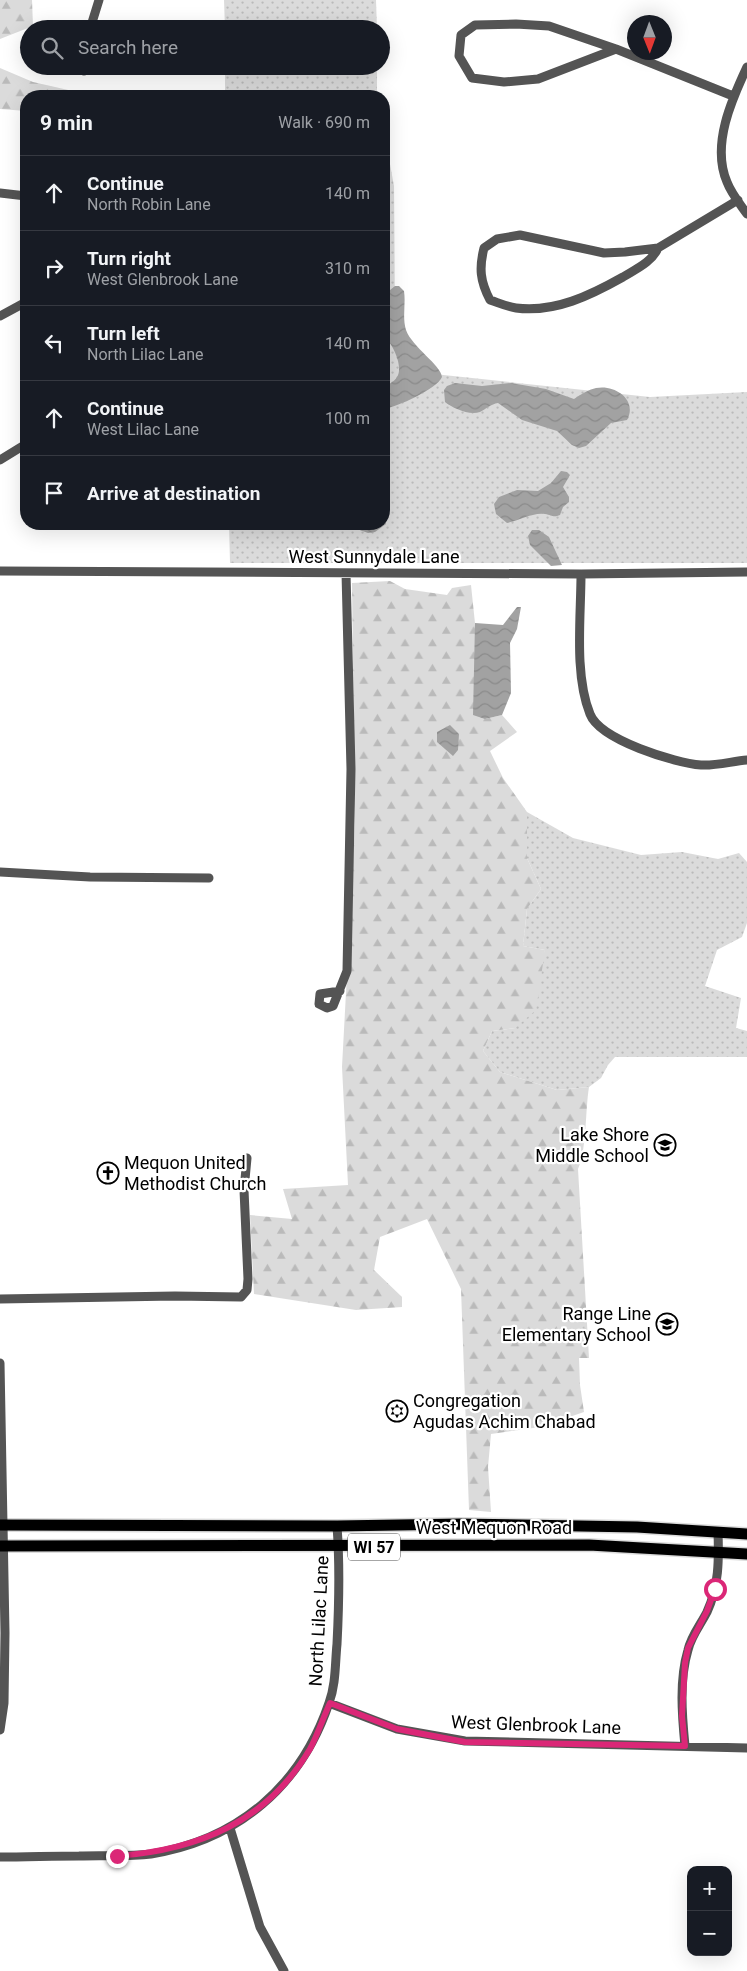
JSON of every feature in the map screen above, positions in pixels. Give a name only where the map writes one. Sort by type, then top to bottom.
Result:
[{"type":"main road","name":"West Mequon Road","points":[[1,1525],[337,1526],[460,1524],[600,1526],[747,1534]]},
{"type":"main road","name":"West Mequon Road","points":[[2,1546],[339,1547],[589,1545],[747,1554]]},
{"type":"street","points":[[93,20],[99,0]]},
{"type":"street","points":[[616,49],[538,79],[504,82],[472,78],[459,56],[461,36],[476,24],[549,26],[616,49],[733,96]]},
{"type":"street","points":[[747,67],[733,96],[724,124],[722,161],[726,181],[747,214]]},
{"type":"street","points":[[0,192],[20,195]]},
{"type":"street","points":[[658,248],[656,254],[637,269],[594,294],[558,306],[517,308],[490,300],[482,285],[480,266],[484,248],[497,239],[520,235],[604,253],[658,248],[738,200]]},
{"type":"street","points":[[0,316],[20,305]]},
{"type":"street","points":[[0,460],[20,448]]},
{"type":"street","name":"West Sunnydale Lane","points":[[0,572],[581,574],[747,572]]},
{"type":"street","points":[[340,991],[347,971],[351,769],[346,573]]},
{"type":"street","points":[[581,574],[581,679],[590,717],[600,728],[650,754],[681,762],[704,765],[747,760]]},
{"type":"street","points":[[0,872],[90,877],[209,878]]},
{"type":"street","points":[[0,1299],[156,1296],[240,1297],[247,1290],[244,1190],[247,1158]]},
{"type":"street","points":[[0,1363],[1,1525],[5,1642],[4,1702],[0,1730]]},
{"type":"street","name":"North Lilac Lane","points":[[0,1858],[152,1854],[191,1844],[230,1828],[257,1809],[287,1781],[310,1749],[330,1703],[336,1660],[339,1547],[337,1526]]},
{"type":"street","points":[[685,1746],[682,1716],[685,1663],[688,1648],[707,1611],[715,1589],[719,1571],[718,1532]]},
{"type":"street","name":"West Glenbrook Lane","points":[[330,1703],[397,1729],[465,1742],[747,1748]]},
{"type":"street","points":[[230,1828],[260,1927],[284,1971]]},
{"type":"green space","points":[[0,0],[32,0],[33,20],[20,20],[20,31],[0,39]]},
{"type":"green space","points":[[224,0],[376,0],[377,20],[225,20]]},
{"type":"green space","points":[[0,68],[33,82],[68,90],[20,90],[20,111],[0,109]]},
{"type":"green space","points":[[225,75],[377,75],[377,90],[225,90]]},
{"type":"green space","points":[[390,164],[394,186],[395,320],[434,374],[650,397],[747,392],[747,563],[230,563],[229,530],[390,530]]},
{"type":"green space","points":[[390,581],[405,589],[447,595],[452,588],[471,585],[485,719],[502,715],[517,732],[490,751],[503,778],[527,812],[527,858],[541,889],[527,909],[523,946],[545,950],[536,1010],[515,1028],[492,1031],[483,1051],[500,1072],[557,1090],[589,1087],[583,1151],[578,1169],[589,1358],[579,1358],[584,1412],[540,1427],[491,1434],[488,1467],[491,1512],[469,1510],[461,1289],[427,1219],[380,1237],[374,1270],[402,1297],[402,1307],[356,1310],[254,1294],[250,1215],[292,1219],[283,1189],[348,1185],[342,1067],[355,825],[352,583]]},
{"type":"green space","points":[[527,812],[573,838],[641,855],[682,852],[718,859],[739,853],[747,862],[747,923],[742,937],[717,950],[705,986],[741,998],[736,1028],[747,1031],[747,1057],[615,1057],[601,1078],[589,1087],[557,1090],[500,1072],[483,1051],[492,1031],[515,1028],[545,950],[523,946],[527,909],[541,889],[527,858]]},
{"type":"water","points":[[395,286],[399,286],[404,291],[406,330],[414,343],[437,367],[442,377],[439,382],[425,392],[390,408],[390,384],[397,377],[399,367],[396,355],[390,344],[390,290]]},
{"type":"water","points":[[455,383],[482,386],[511,383],[546,389],[574,399],[596,388],[610,388],[623,395],[627,400],[630,413],[627,420],[611,423],[586,446],[579,448],[572,445],[557,431],[522,420],[498,403],[476,413],[461,411],[452,407],[445,402],[444,390],[447,386]]},
{"type":"water","points":[[561,471],[567,472],[570,475],[563,487],[569,497],[569,502],[563,507],[560,515],[536,514],[507,523],[496,514],[494,504],[499,497],[517,490],[538,491],[551,483]]},
{"type":"water","points":[[360,530],[378,530],[375,532],[368,533]]},
{"type":"water","points":[[532,530],[539,530],[549,537],[562,565],[551,566],[530,545],[528,536]]},
{"type":"water","points":[[517,607],[521,607],[517,629],[510,643],[511,693],[502,715],[485,719],[473,715],[475,623],[503,625]]},
{"type":"water","points":[[450,725],[459,734],[458,750],[453,756],[437,742],[437,732]]},
{"type":"place","name":"Lake Shore Middle School","points":[[665,1145]]},
{"type":"place","name":"Mequon United Methodist Church","points":[[108,1173]]},
{"type":"place","name":"Range Line Elementary School","points":[[667,1324]]},
{"type":"place","name":"Congregation Agudas Achim Chabad","points":[[397,1411]]},
{"type":"route","points":[[117,1856],[152,1854],[191,1844],[230,1828],[257,1809],[287,1781],[310,1749],[330,1703],[397,1729],[465,1742],[491,1744],[685,1746],[682,1697],[685,1663],[688,1648],[707,1611],[715,1589]]}]
